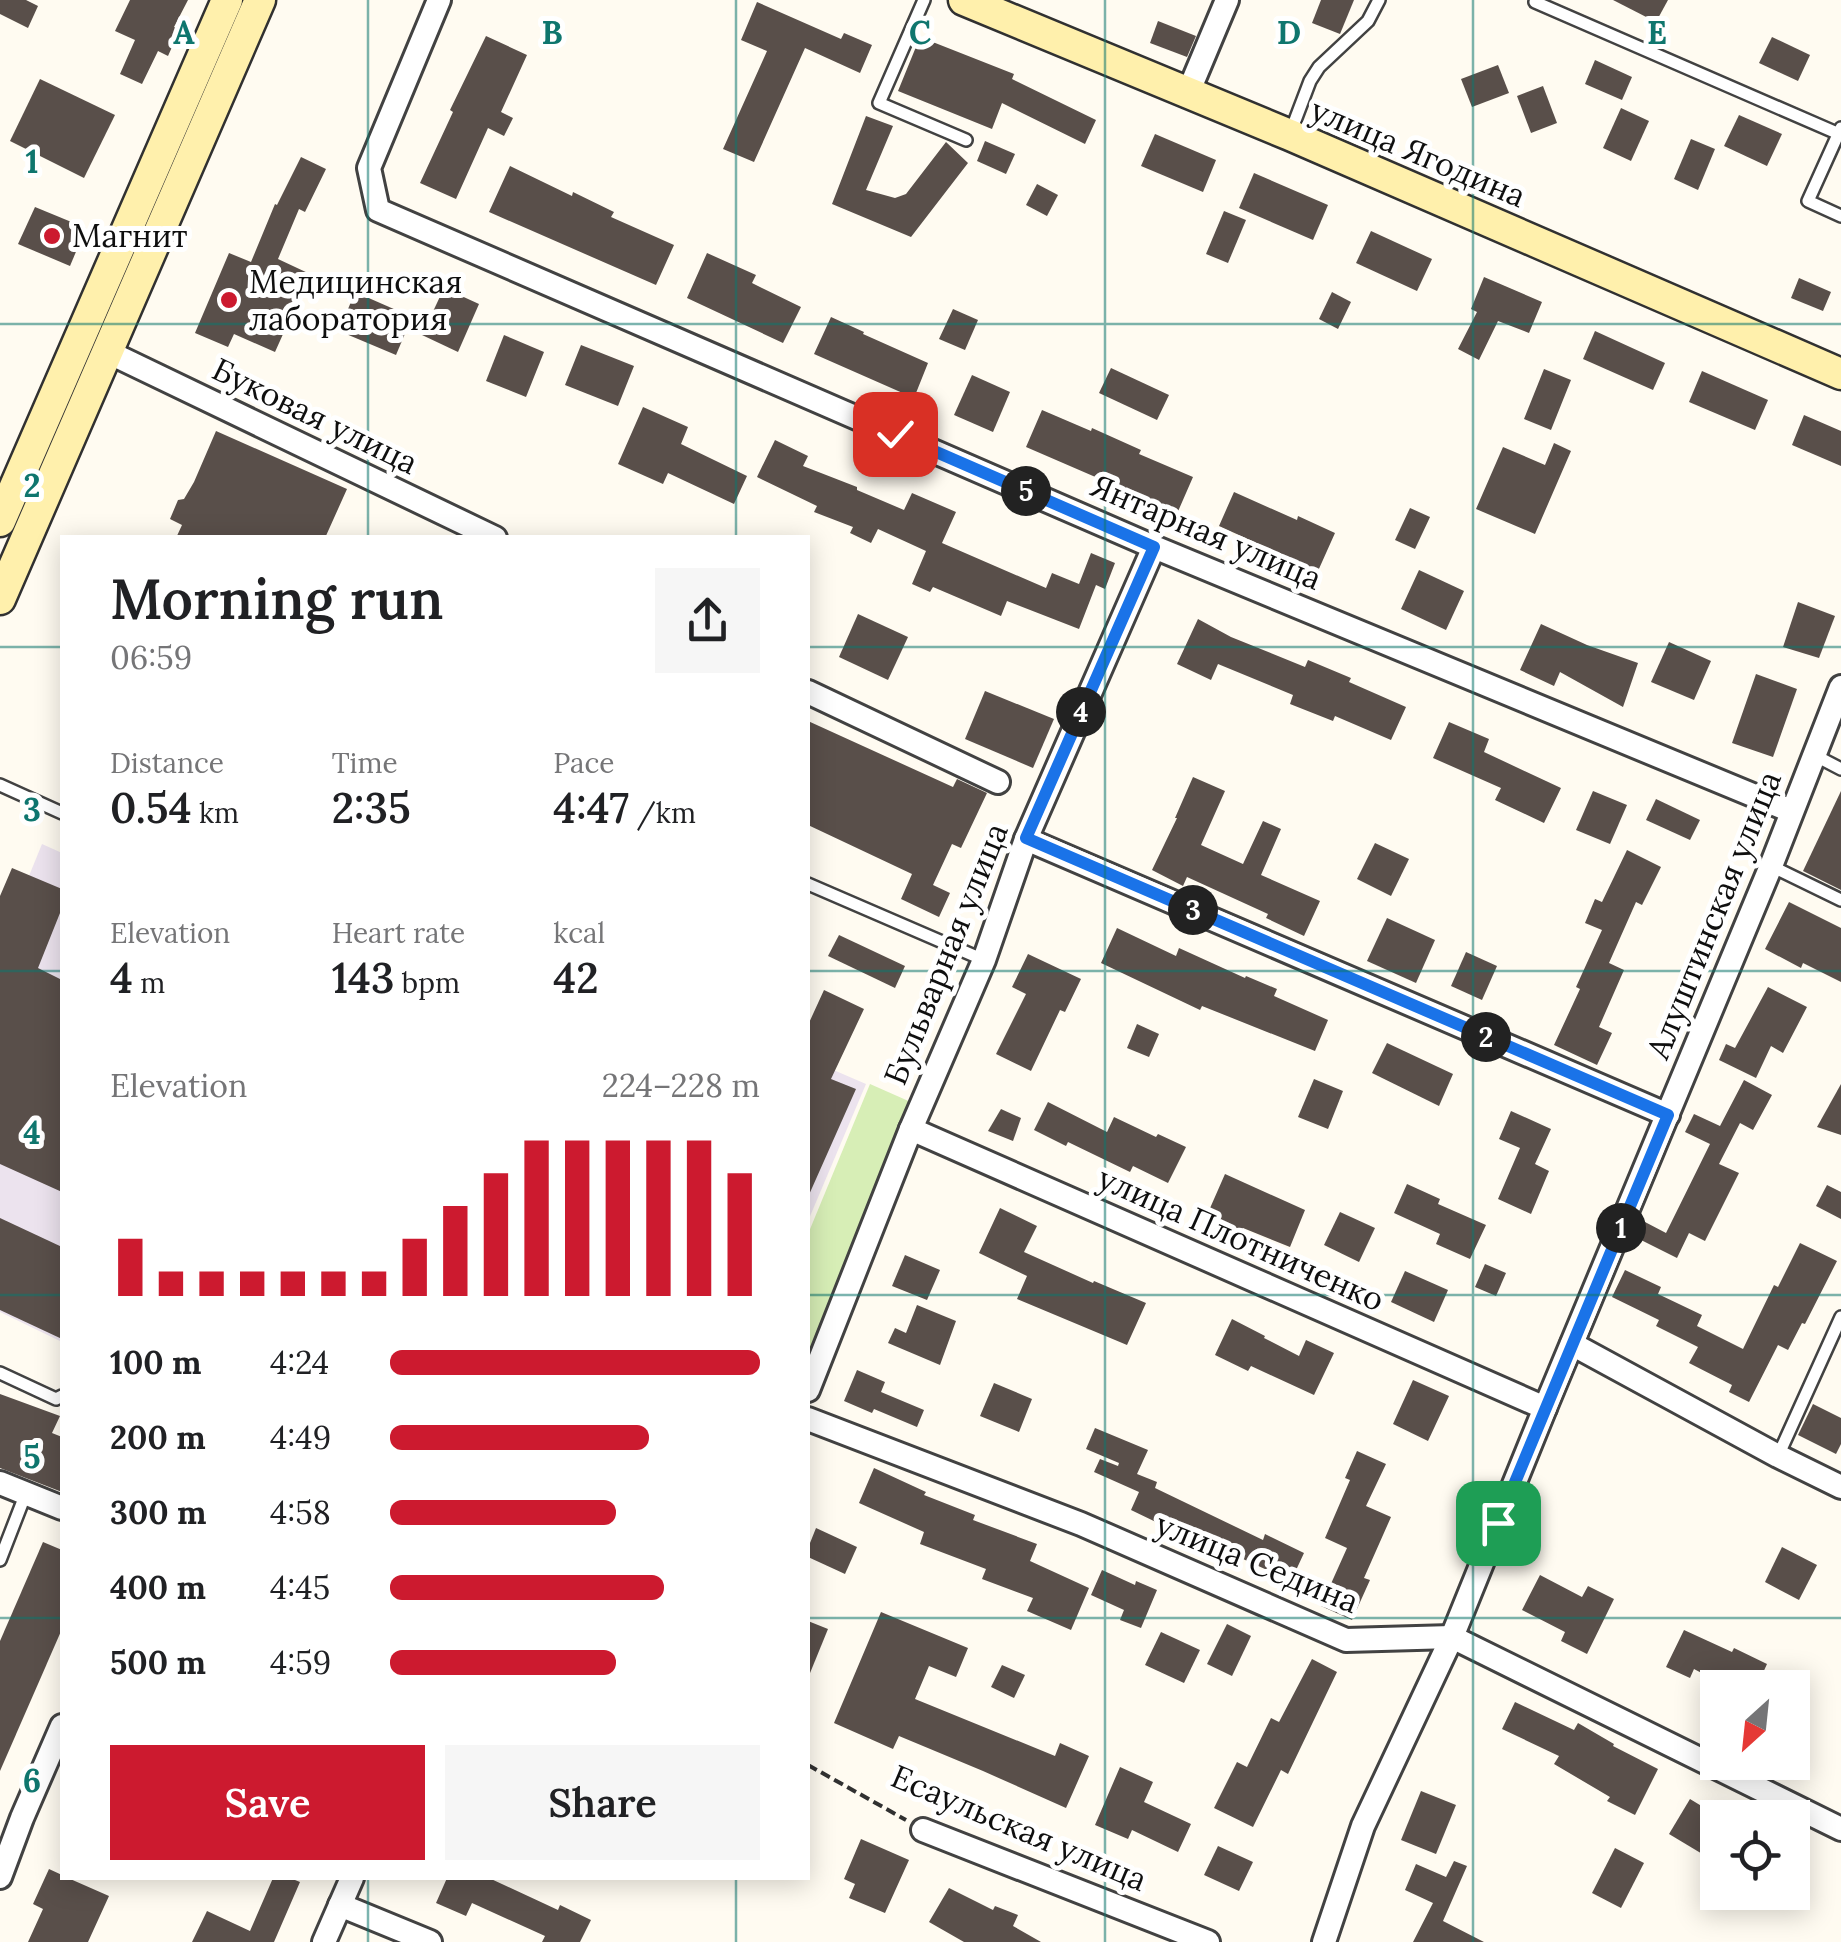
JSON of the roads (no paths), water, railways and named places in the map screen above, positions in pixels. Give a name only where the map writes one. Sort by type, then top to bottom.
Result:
[{"type":"main road","points":[[0,521],[227,0]]},
{"type":"main road","points":[[0,599],[260,0]]},
{"type":"main road","name":"улица Ягодина","points":[[964,0],[1290,135],[1841,374]]},
{"type":"street","name":"Янтарная улица","points":[[439,0],[370,168],[378,210],[1154,547],[1791,811]]},
{"type":"street","points":[[1188,93],[1226,0]]},
{"type":"street","name":"Буковая улица","points":[[108,352],[487,535]]},
{"type":"street","name":"Бульварная улица","points":[[810,1385],[911,1129],[984,960],[1026,838],[1154,547]]},
{"type":"street","points":[[810,693],[998,782]]},
{"type":"street","name":"Алуштинская улица","points":[[1324,1942],[1363,1826],[1452,1638],[1839,701]]},
{"type":"street","points":[[1026,838],[1668,1115]]},
{"type":"street","name":"улица Плотниченко","points":[[911,1129],[1544,1408]]},
{"type":"street","points":[[1572,1344],[1841,1487]]},
{"type":"street","name":"улица Седина","points":[[810,1420],[1081,1524],[1346,1640],[1452,1638],[1841,1829]]},
{"type":"street","points":[[0,1483],[60,1507]]},
{"type":"street","points":[[0,1877],[60,1731]]},
{"type":"street","name":"Есаульская улица","points":[[923,1830],[1208,1942]]},
{"type":"street","points":[[324,1942],[351,1880]]},
{"type":"street","points":[[340,1905],[430,1942]]},
{"type":"lane","points":[[924,0],[879,102],[966,140]]},
{"type":"lane","points":[[1290,135],[1319,67],[1368,21],[1379,0]]},
{"type":"lane","points":[[1534,1],[1840,131],[1808,202],[1841,216]]},
{"type":"lane","points":[[1814,755],[1841,768]]},
{"type":"lane","points":[[0,785],[60,812]]},
{"type":"lane","points":[[1770,866],[1841,900]]},
{"type":"lane","points":[[810,885],[984,960]]},
{"type":"lane","points":[[1778,1456],[1841,1317]]},
{"type":"lane","points":[[0,1373],[56,1400],[60,1397]]},
{"type":"lane","points":[[0,1560],[26,1494]]},
{"type":"place","name":"Магнит","points":[[52,236]]},
{"type":"place","name":"Медицинская лаборатория","points":[[229,300]]}]
